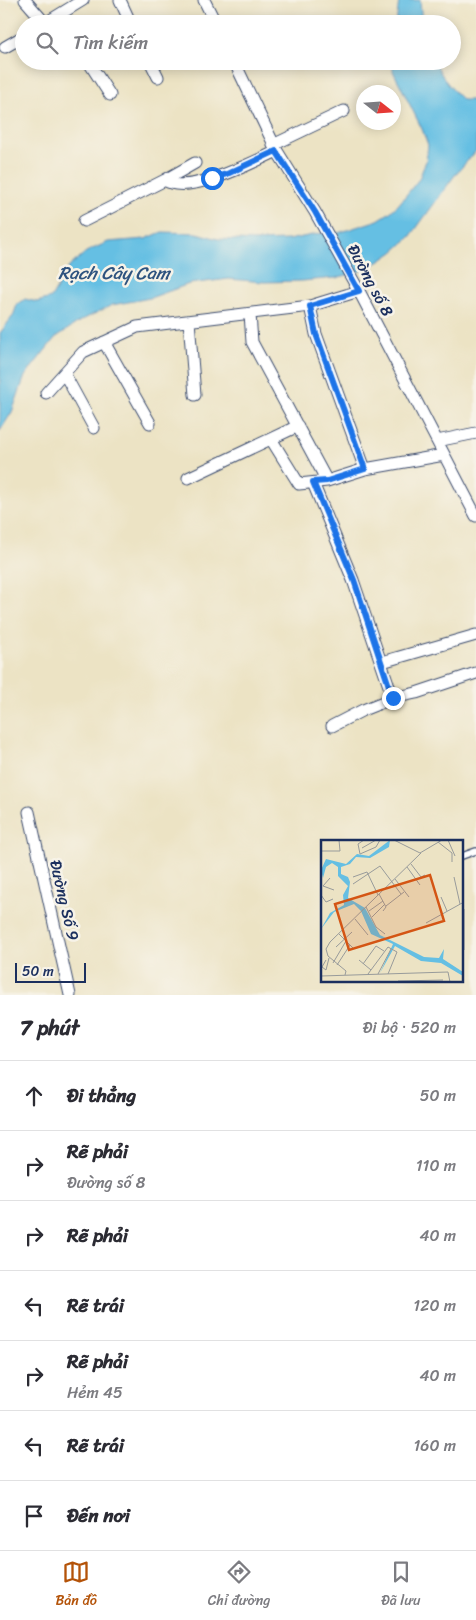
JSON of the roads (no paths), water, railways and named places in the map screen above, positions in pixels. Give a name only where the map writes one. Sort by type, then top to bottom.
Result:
[{"type":"street","points":[[25,0],[38,15]]},
{"type":"street","points":[[66,15],[83,0]]},
{"type":"street","points":[[120,0],[128,15]]},
{"type":"street","points":[[204,0],[212,15]]},
{"type":"street","points":[[5,47],[15,41]]},
{"type":"street","points":[[94,70],[110,95]]},
{"type":"street","points":[[154,70],[158,77]]},
{"type":"street","name":"Đường số 8","points":[[238,70],[275,148],[315,212],[358,288],[476,516]]},
{"type":"street","points":[[165,180],[174,185],[180,185],[220,176],[344,111]]},
{"type":"street","points":[[84,221],[195,163]]},
{"type":"street","points":[[46,393],[83,352],[137,327],[310,306],[358,288]]},
{"type":"street","points":[[310,306],[316,334],[365,469]]},
{"type":"street","points":[[250,314],[252,342],[327,481]]},
{"type":"street","points":[[189,321],[195,395]]},
{"type":"street","points":[[104,342],[150,423]]},
{"type":"street","points":[[64,373],[94,428]]},
{"type":"street","points":[[188,478],[298,426]]},
{"type":"street","points":[[438,441],[476,433]]},
{"type":"street","points":[[271,440],[300,484],[327,481],[365,469],[444,455]]},
{"type":"street","points":[[313,482],[354,580],[393,698]]},
{"type":"street","points":[[382,662],[476,635]]},
{"type":"street","points":[[332,726],[363,710],[393,698],[416,693],[476,673]]},
{"type":"street","name":"Đường Số 9","points":[[29,812],[70,995]]},
{"type":"lane","points":[[464,855],[476,851]]},
{"type":"water","points":[[399,0],[420,0],[421,15],[397,15]]},
{"type":"water","name":"Rạch Cây Cam","points":[[393,70],[440,70],[454,91],[463,100],[476,100],[476,151],[455,175],[410,237],[393,252],[358,272],[336,278],[264,282],[229,279],[189,284],[150,298],[112,305],[80,321],[55,338],[25,376],[12,412],[0,431],[0,333],[13,316],[17,305],[25,299],[37,302],[51,298],[69,267],[86,252],[108,242],[145,239],[162,232],[197,233],[218,239],[288,240],[322,233],[338,233],[378,220],[389,213],[399,204],[419,179],[426,161],[428,145]]}]
